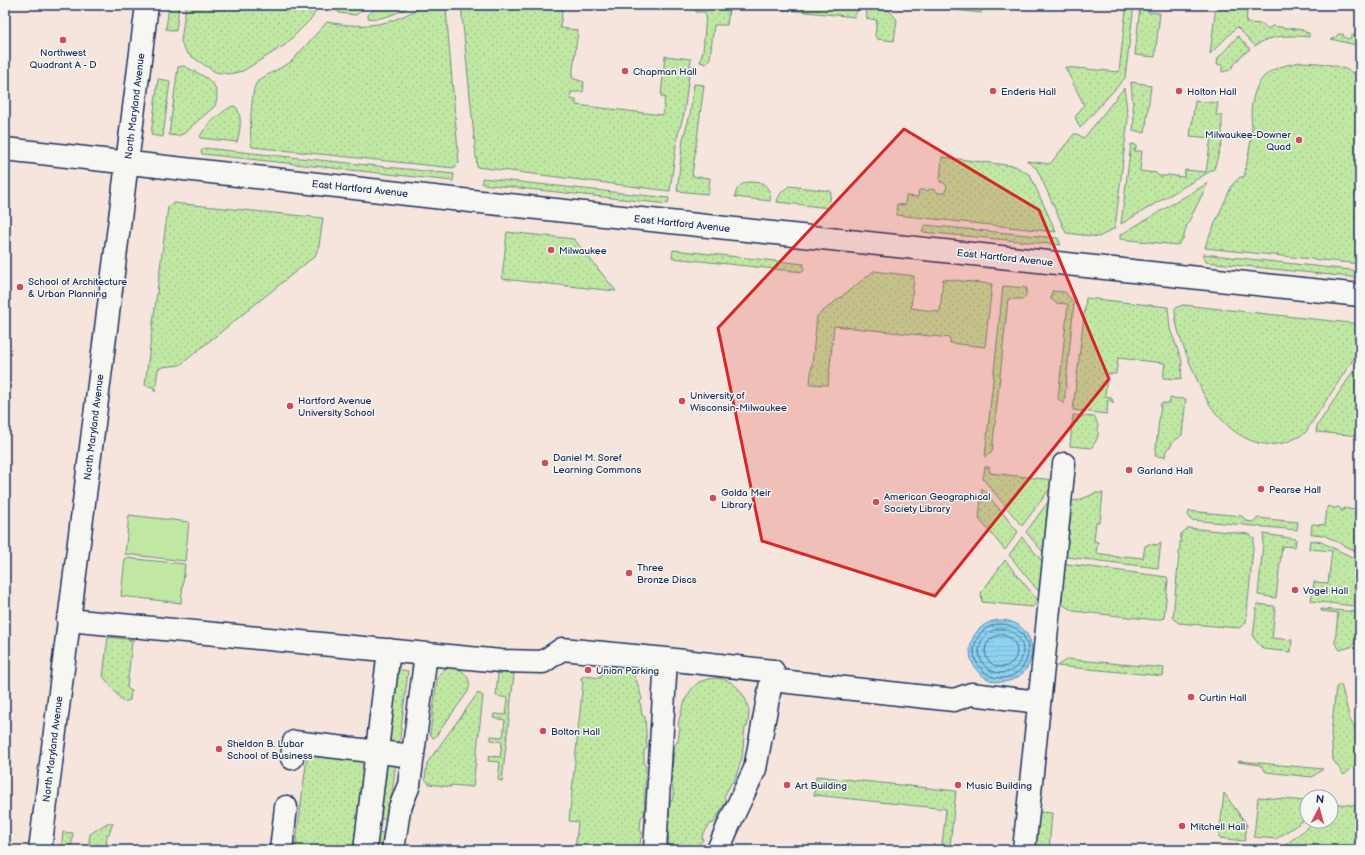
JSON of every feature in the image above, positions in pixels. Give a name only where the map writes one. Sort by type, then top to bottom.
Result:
[{"type":"street","name":"North Maryland Avenue","points":[[40,850],[147,5]]},
{"type":"street","name":"East Hartford Avenue","points":[[5,149],[450,199],[1360,294]]},
{"type":"street","points":[[1024,850],[1064,464]]},
{"type":"street","points":[[68,620],[501,661],[543,662],[562,649],[773,671],[755,770],[718,850]]},
{"type":"street","points":[[365,850],[389,650]]},
{"type":"street","points":[[394,850],[399,810],[410,785],[426,654]]},
{"type":"street","points":[[655,850],[666,659]]},
{"type":"street","points":[[771,680],[954,700],[971,694],[1039,702]]},
{"type":"street","points":[[292,758],[294,742],[413,756]]},
{"type":"street","points":[[281,850],[286,806]]},
{"type":"highlighted area","points":[[904,129],[1039,210],[1109,379],[935,596],[762,541],[718,328]]},
{"type":"shaded area","name":"University of Wisconsin-Milwaukee","points":[[5,5],[1360,5],[1360,850],[5,850]]},
{"type":"green space","points":[[169,5],[179,5],[176,31],[166,29]]},
{"type":"green space","points":[[186,5],[319,5],[312,18],[285,45],[243,71],[229,74],[215,72],[188,54],[184,49],[181,41]]},
{"type":"green space","points":[[338,5],[368,5],[356,15],[339,13],[337,10]]},
{"type":"green space","points":[[378,5],[411,5],[385,17],[373,19],[368,18],[368,15]]},
{"type":"green space","points":[[424,5],[445,5],[446,9],[459,163],[454,168],[252,147],[252,98],[256,84],[260,79],[291,62],[327,22],[354,25],[377,24],[400,18]]},
{"type":"green space","points":[[461,5],[563,5],[560,28],[578,30],[572,78],[584,82],[583,92],[571,92],[570,99],[576,100],[576,105],[663,115],[665,97],[661,96],[665,56],[691,59],[684,114],[677,138],[670,191],[477,167]]},
{"type":"green space","points":[[647,5],[727,5],[729,10],[727,25],[714,25],[710,58],[706,64],[700,62],[703,51],[706,14],[704,12]]},
{"type":"green space","points":[[739,5],[843,5],[858,7],[855,17]]},
{"type":"green space","points":[[920,5],[982,5],[981,13]]},
{"type":"green space","points":[[1098,5],[1134,5],[1125,78],[1080,128],[1075,117],[1084,105],[1065,67],[1119,72],[1126,9]]},
{"type":"green space","points":[[1140,6],[1145,7],[1148,12],[1160,13],[1155,57],[1135,55]]},
{"type":"green space","points":[[1216,6],[1244,9],[1247,12],[1246,23],[1263,24],[1266,28],[1270,28],[1272,26],[1303,30],[1309,33],[1309,37],[1295,36],[1274,38],[1261,42],[1255,46],[1237,27],[1210,54]]},
{"type":"green space","points":[[866,8],[890,11],[897,20],[894,41],[877,39],[875,35],[877,20],[867,19]]},
{"type":"green space","points":[[1338,34],[1343,34],[1344,37],[1348,39],[1352,35],[1360,36],[1360,46],[1331,39],[1336,37]]},
{"type":"green space","points":[[1238,36],[1250,49],[1240,57],[1230,70],[1222,72],[1222,65],[1217,64],[1218,58]]},
{"type":"green space","points":[[1301,62],[1332,65],[1347,70],[1360,78],[1360,264],[1205,248],[1232,185],[1240,177],[1244,177],[1252,129],[1251,107],[1258,85],[1262,78],[1275,69]]},
{"type":"green space","points":[[184,66],[209,80],[214,85],[217,98],[215,106],[187,132],[178,136],[169,135],[178,67]]},
{"type":"green space","points":[[158,79],[170,81],[163,137],[151,135]]},
{"type":"green space","points":[[1131,82],[1151,86],[1145,133],[1133,130],[1134,118]]},
{"type":"green space","points":[[694,84],[704,85],[692,176],[710,178],[708,194],[677,191],[683,139],[690,115]]},
{"type":"green space","points":[[1124,88],[1128,118],[1115,228],[1099,237],[1066,233],[1037,169],[1027,161],[1050,164],[1074,134],[1084,138]]},
{"type":"green space","points":[[1195,101],[1218,103],[1216,115],[1222,116],[1222,142],[1214,169],[1121,224],[1131,144],[1136,145],[1136,149],[1134,149],[1134,151],[1142,151],[1140,171],[1156,173],[1159,176],[1168,175],[1184,177],[1185,170],[1206,172],[1211,138],[1190,136]]},
{"type":"green space","points":[[232,106],[236,107],[240,115],[240,128],[237,142],[200,138],[201,134],[208,125]]},
{"type":"green space","points":[[204,148],[454,174],[453,181],[202,154],[201,151]]},
{"type":"green space","points":[[942,157],[1015,166],[1030,175],[1056,232],[896,215],[897,204],[905,205],[906,196],[918,197],[919,190],[927,191],[930,189],[939,193],[945,192],[947,186],[940,182]]},
{"type":"green space","points":[[482,178],[669,198],[668,204],[482,184]]},
{"type":"green space","points":[[749,182],[762,183],[769,191],[770,201],[735,197],[736,191],[739,187]]},
{"type":"green space","points":[[1208,183],[1187,225],[1183,239],[1178,245],[1120,239],[1120,235]]},
{"type":"green space","points":[[789,186],[831,191],[829,208],[777,202],[784,189]]},
{"type":"green space","points":[[174,203],[323,218],[319,246],[315,256],[180,365],[162,367],[158,369],[155,392],[153,387],[145,385],[168,207]]},
{"type":"green space","points":[[925,225],[1058,238],[1061,245],[922,232]]},
{"type":"green space","points":[[507,232],[574,239],[616,291],[502,279]]},
{"type":"green space","points":[[673,250],[804,264],[803,272],[672,258]]},
{"type":"green space","points":[[1203,254],[1360,271],[1360,278],[1206,262]]},
{"type":"green space","points":[[874,271],[914,276],[911,308],[940,312],[943,279],[992,284],[985,347],[950,343],[950,338],[834,326],[828,385],[810,384],[817,316]]},
{"type":"green space","points":[[1003,286],[1027,288],[1025,298],[1008,299],[992,452],[985,457]]},
{"type":"green space","points":[[1052,291],[1065,292],[1074,303],[1064,404],[1058,399],[1068,304],[1056,303],[1051,299]]},
{"type":"green space","points":[[1086,298],[1168,307],[1170,329],[1182,361],[1181,379],[1163,378],[1165,363],[1118,358],[1116,374],[1107,374],[1105,396],[1110,397],[1113,400],[1113,404],[1111,400],[1108,400],[1107,414],[1073,410]]},
{"type":"green space","points":[[1183,305],[1360,324],[1360,349],[1305,433],[1291,441],[1277,444],[1263,444],[1250,440],[1227,425],[1205,397],[1181,341],[1175,315],[1175,308]]},
{"type":"green space","points":[[1360,361],[1360,436],[1316,432],[1317,426]]},
{"type":"green space","points":[[1170,398],[1186,399],[1182,435],[1166,450],[1165,457],[1155,456],[1161,403],[1170,403]]},
{"type":"green space","points":[[1073,415],[1095,417],[1098,426],[1098,437],[1091,448],[1070,446]]},
{"type":"green space","points":[[985,467],[989,467],[990,473],[1054,480],[1055,482],[1022,526],[983,479]]},
{"type":"green space","points":[[982,488],[1018,532],[1005,550],[979,519]]},
{"type":"green space","points":[[1096,493],[1103,493],[1100,522],[1096,522],[1094,541],[1098,542],[1096,553],[1122,558],[1124,556],[1143,558],[1145,546],[1149,544],[1157,545],[1161,542],[1158,568],[1059,556],[1069,501],[1079,500]]},
{"type":"green space","points":[[1048,502],[1051,502],[1048,558],[1026,532]]},
{"type":"green space","points":[[1328,506],[1334,508],[1339,507],[1341,511],[1343,511],[1344,508],[1360,511],[1360,553],[1323,535],[1311,534],[1312,524],[1325,525]]},
{"type":"green space","points":[[1189,511],[1242,516],[1246,521],[1253,522],[1258,518],[1298,522],[1297,530],[1191,520],[1188,517]]},
{"type":"green space","points":[[129,515],[189,522],[185,561],[125,554]]},
{"type":"green space","points":[[1188,528],[1249,534],[1254,538],[1246,623],[1239,628],[1178,623],[1173,617],[1181,534]]},
{"type":"green space","points":[[1264,534],[1296,539],[1295,547],[1282,546],[1276,598],[1258,595]]},
{"type":"green space","points":[[1022,537],[1047,567],[1044,598],[1009,555]]},
{"type":"green space","points":[[1310,540],[1321,542],[1360,561],[1360,597],[1354,606],[1311,601],[1314,582],[1328,583],[1332,551],[1309,549]]},
{"type":"green space","points":[[125,558],[185,564],[181,603],[121,596]]},
{"type":"green space","points":[[1005,560],[1039,602],[1032,607],[982,602],[981,593]]},
{"type":"green space","points":[[1060,563],[1167,577],[1168,580],[1164,618],[1156,620],[1073,611],[1054,599]]},
{"type":"green space","points":[[1257,604],[1274,606],[1272,638],[1292,640],[1291,652],[1263,649],[1253,637]]},
{"type":"green space","points":[[1321,609],[1357,612],[1360,616],[1360,639],[1351,647],[1340,650],[1335,643],[1338,613],[1321,611]]},
{"type":"green space","points":[[108,637],[134,640],[132,642],[127,688],[131,691],[130,700],[123,702],[103,676]]},
{"type":"green space","points":[[1067,659],[1164,668],[1163,676],[1057,666]]},
{"type":"green space","points":[[620,665],[630,670],[636,679],[642,699],[640,702],[642,715],[645,717],[647,748],[644,750],[644,764],[646,766],[644,815],[641,817],[640,830],[642,833],[639,850],[575,850],[578,822],[569,821],[583,681],[581,681],[581,678],[584,676],[601,678],[603,666],[619,667]]},
{"type":"green space","points":[[452,667],[461,670],[467,676],[469,680],[469,689],[433,738],[430,734],[437,679],[442,671]]},
{"type":"green space","points":[[395,669],[408,671],[399,746],[386,745]]},
{"type":"green space","points":[[498,672],[514,674],[502,781],[498,780],[500,762],[488,761],[489,756],[500,757],[502,742],[491,740],[491,736],[503,737],[505,720],[493,718],[494,714],[506,715],[508,698],[496,696]]},
{"type":"green space","points":[[715,678],[722,679],[733,684],[745,698],[749,711],[749,717],[747,727],[745,727],[742,758],[734,782],[731,783],[724,797],[726,801],[714,823],[710,824],[702,836],[703,840],[694,850],[671,850],[668,838],[668,826],[670,801],[672,801],[673,788],[670,784],[675,744],[678,741],[680,728],[678,725],[687,696],[694,686],[699,682]]},
{"type":"green space","points":[[1341,684],[1350,720],[1360,735],[1360,761],[1344,775],[1333,760],[1331,733],[1336,687]]},
{"type":"green space","points":[[478,693],[483,696],[473,787],[451,785],[451,787],[429,784],[425,779],[427,763]]},
{"type":"green space","points":[[308,749],[366,757],[354,850],[295,850]]},
{"type":"green space","points":[[383,759],[396,760],[389,820],[376,818]]},
{"type":"green space","points":[[1238,762],[1323,769],[1312,777],[1266,772],[1260,765]]},
{"type":"green space","points":[[816,776],[956,791],[950,845],[942,845],[946,809],[814,795]]},
{"type":"green space","points":[[1224,793],[1247,825],[1244,841],[1219,838]]},
{"type":"green space","points":[[1258,797],[1299,800],[1299,823],[1276,839],[1254,837]]},
{"type":"green space","points":[[1339,804],[1360,806],[1360,850],[1279,850],[1306,829],[1339,829]]},
{"type":"green space","points":[[1039,812],[1052,813],[1049,850],[1035,850]]},
{"type":"green space","points":[[107,823],[113,823],[109,834],[107,835],[106,850],[88,850],[90,834]]},
{"type":"green space","points":[[63,832],[73,833],[71,850],[61,850]]},
{"type":"green space","points":[[374,832],[387,833],[386,850],[372,850]]},
{"type":"water","points":[[1001,620],[1018,625],[1023,629],[1027,634],[1032,651],[1027,668],[1023,673],[1018,677],[1001,682],[984,677],[979,673],[975,668],[970,651],[975,634],[979,629],[984,625]]},
{"type":"place","name":"Northwest Quadrant A - D","points":[[63,40]]},
{"type":"place","name":"Chapman Hall","points":[[625,71]]},
{"type":"place","name":"Enderis Hall","points":[[993,91]]},
{"type":"place","name":"Holton Hall","points":[[1179,91]]},
{"type":"place","name":"Milwaukee-Downer Quad","points":[[1299,140]]},
{"type":"place","name":"Milwaukee","points":[[551,250]]},
{"type":"place","name":"School of Architecture & Urban Planning","points":[[20,287]]},
{"type":"place","name":"University of Wisconsin-Milwaukee","points":[[682,401]]},
{"type":"place","name":"Hartford Avenue University School","points":[[290,406]]},
{"type":"place","name":"Daniel M. Soref Learning Commons","points":[[545,463]]},
{"type":"place","name":"Garland Hall","points":[[1129,470]]},
{"type":"place","name":"Pearse Hall","points":[[1261,489]]},
{"type":"place","name":"Golda Meir Library","points":[[713,498]]},
{"type":"place","name":"American Geographical Society Library","points":[[876,502]]},
{"type":"place","name":"Three Bronze Discs","points":[[629,573]]},
{"type":"place","name":"Vogel Hall","points":[[1295,590]]},
{"type":"place","name":"Union Parking","points":[[588,670]]},
{"type":"place","name":"Curtin Hall","points":[[1191,697]]},
{"type":"place","name":"Bolton Hall","points":[[543,731]]},
{"type":"place","name":"Sheldon B. Lubar School of Business","points":[[219,749]]},
{"type":"place","name":"Art Building","points":[[787,785]]},
{"type":"place","name":"Music Building","points":[[958,785]]},
{"type":"place","name":"Mitchell Hall","points":[[1182,826]]}]
